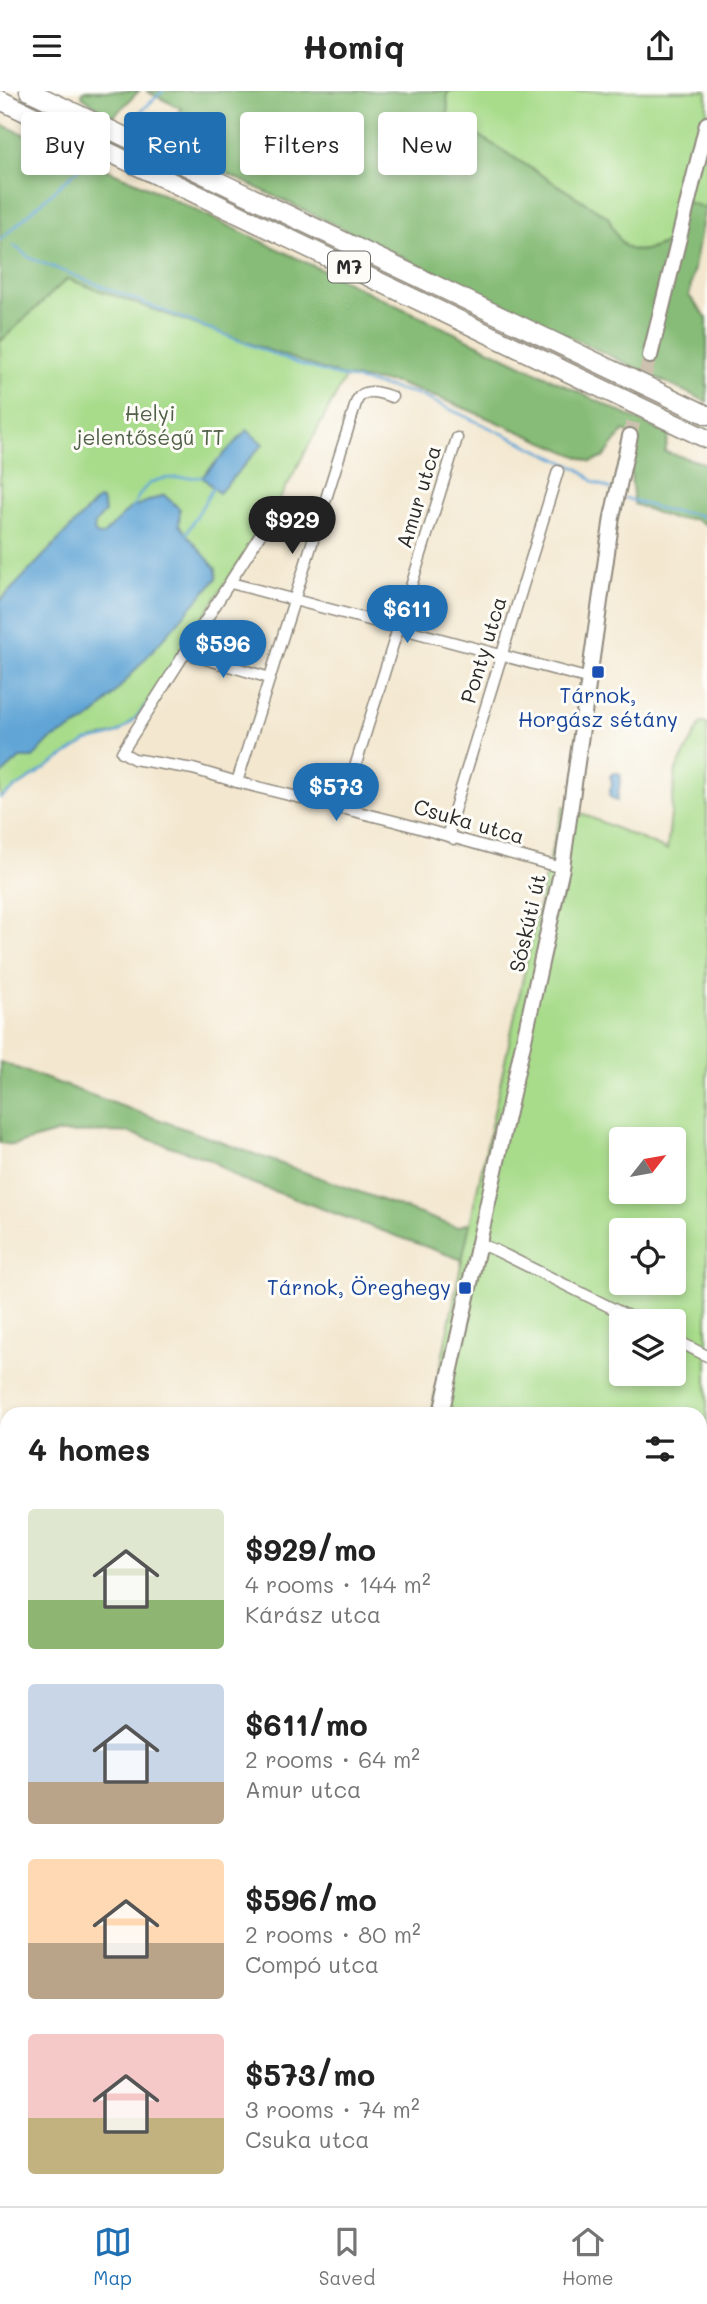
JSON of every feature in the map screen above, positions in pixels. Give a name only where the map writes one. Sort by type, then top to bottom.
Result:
[{"type":"highway","name":"M7","points":[[29,91],[707,415]]},
{"type":"highway","name":"M7","points":[[0,100],[707,439]]},
{"type":"main road","points":[[650,356],[707,124]]},
{"type":"main road","name":"Sóskúti út","points":[[443,1407],[562,868],[612,517],[630,436]]},
{"type":"street","points":[[237,782],[357,400],[367,392],[392,397]]},
{"type":"street","name":"Amur utca","points":[[342,809],[457,438]]},
{"type":"street","name":"Ponty utca","points":[[454,839],[449,831],[450,824],[558,471]]},
{"type":"street","points":[[267,524],[186,653],[270,678]]},
{"type":"street","points":[[231,583],[590,678]]},
{"type":"street","name":"Csuka utca","points":[[186,653],[122,752],[134,759],[176,765],[398,822],[562,868]]},
{"type":"street","points":[[479,1244],[614,1309]]},
{"type":"street","points":[[686,1345],[707,1356]]},
{"type":"green space","points":[[83,91],[139,91],[112,118],[110,112],[104,112],[82,96]]},
{"type":"green space","points":[[146,91],[450,91],[447,94],[448,112],[378,112],[378,175],[477,175],[477,134],[608,217],[619,239],[630,249],[646,250],[669,242],[684,201],[705,208],[689,296],[707,318],[707,402],[226,173],[226,112],[179,112],[182,109]]},
{"type":"green space","points":[[450,91],[707,91],[705,208],[684,201],[669,242],[646,250],[630,249],[619,239],[608,217],[477,134],[477,112],[448,112],[447,94]]},
{"type":"green space","points":[[0,124],[21,133],[21,175],[110,175],[110,171],[669,435],[665,452],[707,464],[707,525],[694,519],[672,519],[634,504],[630,465],[638,438],[624,431],[603,458],[591,462],[452,403],[396,383],[345,377],[67,279],[0,342]]},
{"type":"green space","name":"Helyi jelentőségű TT","points":[[44,219],[351,367],[275,508],[141,711],[129,725],[117,733],[87,741],[0,798],[0,259]]},
{"type":"green space","points":[[701,723],[707,724],[707,1407],[432,1407],[547,867],[564,806],[667,850],[676,770]]},
{"type":"green space","points":[[0,1062],[456,1227],[470,1223],[462,1260],[238,1178],[209,1159],[127,1132],[56,1133],[14,1145],[0,1143]]},
{"type":"water","points":[[247,430],[263,444],[219,493],[202,477]]},
{"type":"water","points":[[164,495],[180,509],[179,525],[216,569],[217,578],[98,712],[87,721],[50,740],[33,758],[20,758],[0,776],[0,601],[98,499],[102,500],[105,512],[95,524],[94,531],[103,535],[130,508]]},
{"type":"water","points":[[619,773],[621,776],[617,801],[609,796],[612,782],[610,776]]},
{"type":"waterway","points":[[122,129],[163,91]]},
{"type":"waterway","points":[[0,240],[72,175]]},
{"type":"waterway","points":[[13,245],[30,258],[296,363],[417,394],[579,469],[594,482],[611,489]]},
{"type":"waterway","points":[[133,508],[139,496],[152,482],[169,478],[202,477]]},
{"type":"waterway","points":[[186,534],[213,488]]},
{"type":"waterway","points":[[625,498],[667,511],[707,518]]},
{"type":"waterway","points":[[0,798],[87,741],[111,736],[128,725],[154,695],[181,650]]},
{"type":"tunnel","points":[[630,436],[650,356]]},
{"type":"place","name":"Tárnok, Horgász sétány","points":[[598,672]]},
{"type":"place","name":"Tárnok, Öreghegy","points":[[465,1288]]}]
